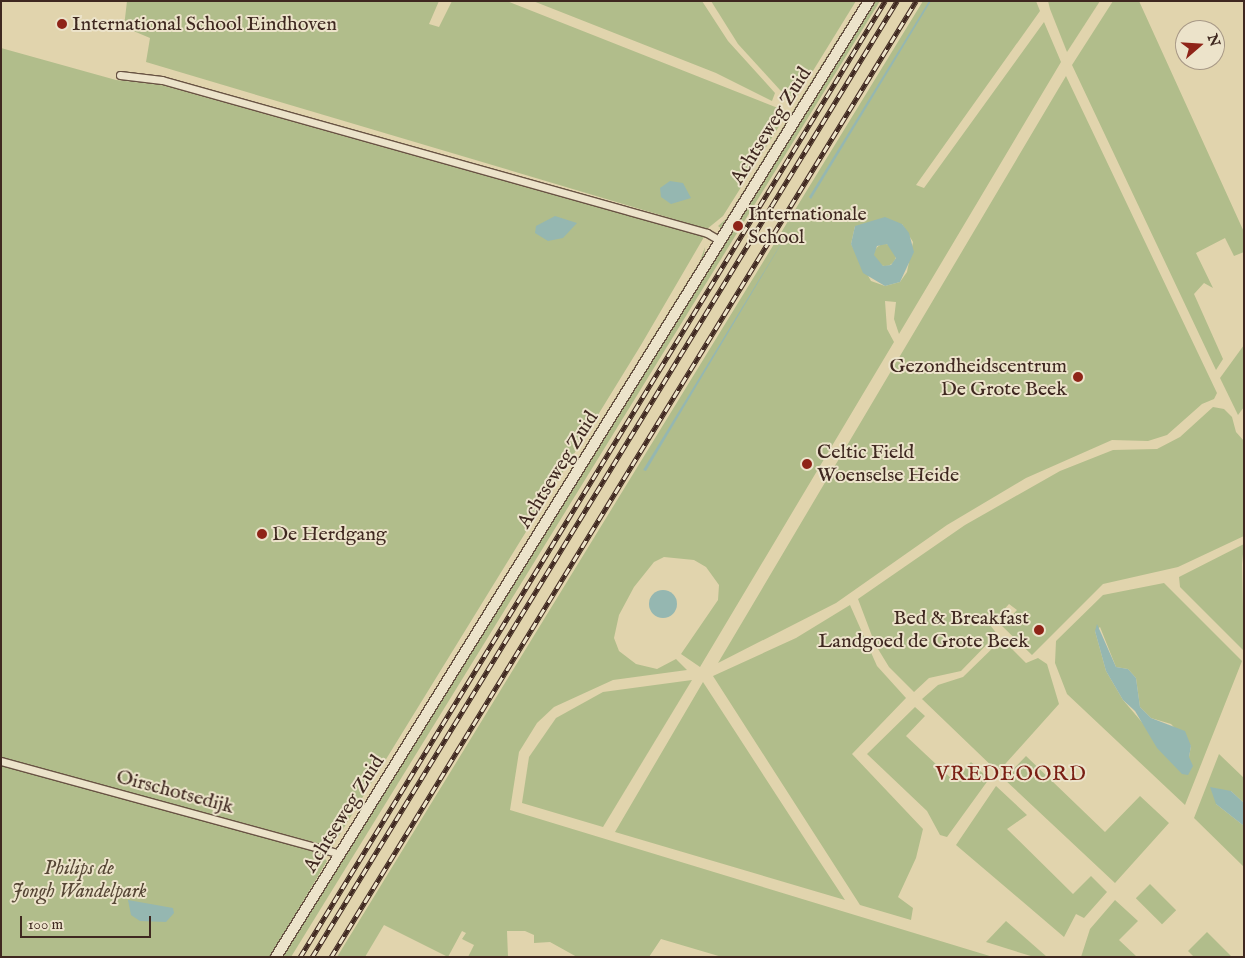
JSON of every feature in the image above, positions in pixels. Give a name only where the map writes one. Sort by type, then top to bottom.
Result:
[{"type":"street","name":"Achtseweg Zuid","points":[[276,957],[869,1]]},
{"type":"street","points":[[120,76],[162,80],[707,233],[721,241]]},
{"type":"street","name":"Oirschotsedijk","points":[[1,761],[340,854]]},
{"type":"green space","points":[[127,1],[439,1],[429,24],[439,27],[452,1],[507,1],[788,112],[723,216],[707,229],[146,62],[150,38],[124,27]]},
{"type":"green space","points":[[533,1],[702,1],[728,41],[775,93],[772,101],[716,73]]},
{"type":"green space","points":[[711,1],[856,1],[795,100],[780,90],[738,44]]},
{"type":"green space","points":[[861,1],[722,229],[718,226],[726,219]]},
{"type":"green space","points":[[875,1],[880,1],[291,957],[282,957]]},
{"type":"green space","points":[[923,1],[1036,1],[1040,11],[916,185],[924,188],[1044,22],[1061,62],[899,334],[894,319],[896,302],[885,301],[887,329],[894,342],[700,667],[681,654],[718,600],[719,585],[706,567],[694,560],[664,557],[654,562],[634,587],[619,615],[614,638],[619,651],[636,664],[657,669],[676,659],[687,670],[613,680],[554,707],[537,723],[519,752],[510,810],[993,957],[722,957],[661,939],[649,957],[577,957],[550,942],[534,943],[534,935],[525,931],[507,931],[508,957],[468,957],[474,945],[462,939],[466,933],[462,931],[448,957],[384,925],[365,957],[337,957]],"holes":[[[902,224],[913,242],[907,272],[900,282],[885,286],[871,281],[851,244],[855,226]]]},
{"type":"green space","points":[[1048,1],[1100,1],[1067,52],[1050,9]]},
{"type":"green space","points":[[1113,1],[1139,1],[1244,232],[1244,252],[1234,256],[1225,238],[1196,253],[1213,288],[1204,283],[1194,294],[1223,359],[1216,370],[1072,65]]},
{"type":"green space","name":"De Herdgang","points":[[1,48],[116,80],[161,85],[704,237],[641,345],[332,847],[1,758]]},
{"type":"green space","points":[[1066,76],[1217,393],[1214,399],[1202,404],[1167,435],[1148,441],[1112,440],[1026,478],[947,525],[836,603],[718,663]]},
{"type":"green space","points":[[885,244],[893,247],[896,255],[893,263],[885,266],[877,263],[874,255],[877,247]]},
{"type":"green space","points":[[705,247],[704,257],[337,847],[700,261]]},
{"type":"green space","points":[[1244,345],[1244,407],[1238,415],[1220,378]]},
{"type":"green space","points":[[1213,407],[1224,409],[1232,417],[1236,432],[1244,441],[1244,536],[1178,567],[1103,584],[1032,655],[1002,626],[1017,610],[1009,604],[990,625],[997,634],[961,671],[929,678],[914,692],[889,667],[875,644],[858,599],[965,525],[1060,471],[1113,450],[1157,449],[1180,437]]},
{"type":"green space","points":[[1244,544],[1242,564],[1244,651],[1180,587],[1179,577]]},
{"type":"green space","points":[[1164,583],[1242,661],[1185,805],[1067,694],[1055,663],[1056,641],[1103,595]],"holes":[[[1100,627],[1116,667],[1128,669],[1136,678],[1140,707],[1151,718],[1171,724],[1191,746],[1189,757],[1146,727],[1123,700],[1106,671],[1095,631]]]},
{"type":"green space","points":[[850,605],[877,666],[906,698],[852,754],[923,829],[916,858],[898,897],[913,908],[911,920],[860,905],[713,676],[796,638]]},
{"type":"green space","points":[[1002,639],[1026,663],[1038,658],[1047,664],[1059,704],[998,772],[922,699],[938,685],[963,677]]},
{"type":"green space","points":[[692,680],[603,827],[522,803],[529,757],[556,718],[603,692]]},
{"type":"green space","points":[[703,682],[814,853],[845,900],[615,832]]},
{"type":"green space","points":[[915,707],[925,716],[906,736],[954,781],[971,762],[989,779],[947,837],[940,835],[927,811],[867,754]]},
{"type":"green space","points":[[1219,754],[1244,778],[1244,803],[1231,791],[1216,804],[1244,826],[1244,867],[1194,818]]},
{"type":"green space","points":[[1026,756],[1105,832],[1140,796],[1169,823],[1115,883],[1004,779]]},
{"type":"green space","name":"Philips de Jongh Wandelpark","points":[[1,764],[326,853],[324,858],[327,861],[270,957],[1,957]]},
{"type":"green space","points":[[996,786],[1027,815],[1007,829],[1073,894],[1091,876],[1107,892],[1084,918],[1076,914],[1064,937],[956,845]]},
{"type":"green space","points":[[1150,884],[1176,910],[1162,924],[1136,898]]},
{"type":"green space","points":[[1115,900],[1138,921],[1119,940],[1137,957],[1081,957],[1090,929]]},
{"type":"green space","points":[[1006,921],[1047,957],[1034,957],[986,942]]},
{"type":"green space","points":[[1207,932],[1232,957],[1194,957],[1188,951]]},
{"type":"water","points":[[929,1],[931,1],[811,199],[809,197]]},
{"type":"water","points":[[670,181],[683,183],[691,198],[671,204],[661,197],[660,188]]},
{"type":"water","points":[[555,216],[577,223],[563,238],[548,241],[535,233],[536,226]]},
{"type":"water","points":[[885,217],[902,224],[909,233],[914,252],[900,282],[885,286],[863,273],[851,244],[855,226]],"holes":[[[887,244],[896,258],[891,265],[883,266],[874,255],[877,246]]]},
{"type":"water","points":[[796,219],[646,471],[643,470],[779,247]]},
{"type":"water","points":[[663,590],[673,594],[677,604],[673,614],[663,618],[653,614],[649,604],[653,594]]},
{"type":"water","points":[[1097,624],[1116,667],[1128,669],[1136,678],[1140,707],[1151,718],[1185,731],[1191,746],[1189,757],[1193,766],[1188,775],[1182,774],[1157,748],[1135,711],[1123,700],[1106,671],[1095,631]]},
{"type":"water","points":[[1210,787],[1231,791],[1244,803],[1244,826],[1216,804]]},
{"type":"water","points":[[128,900],[173,908],[174,913],[166,922],[140,921],[131,915]]},
{"type":"railway","points":[[300,957],[885,1]]},
{"type":"railway","points":[[312,957],[897,1]]},
{"type":"railway","points":[[331,957],[916,1]]},
{"type":"place","name":"International School Eindhoven","points":[[62,24]]},
{"type":"place","name":"Internationale School","points":[[738,226]]},
{"type":"place","name":"Gezondheidscentrum De Grote Beek","points":[[1078,377]]},
{"type":"place","name":"Celtic Field Woenselse Heide","points":[[807,464]]},
{"type":"place","name":"De Herdgang","points":[[262,534]]},
{"type":"place","name":"Bed & Breakfast Landgoed de Grote Beek","points":[[1039,630]]},
{"type":"district","name":"VREDEOORD","points":[[1011,775]]}]
